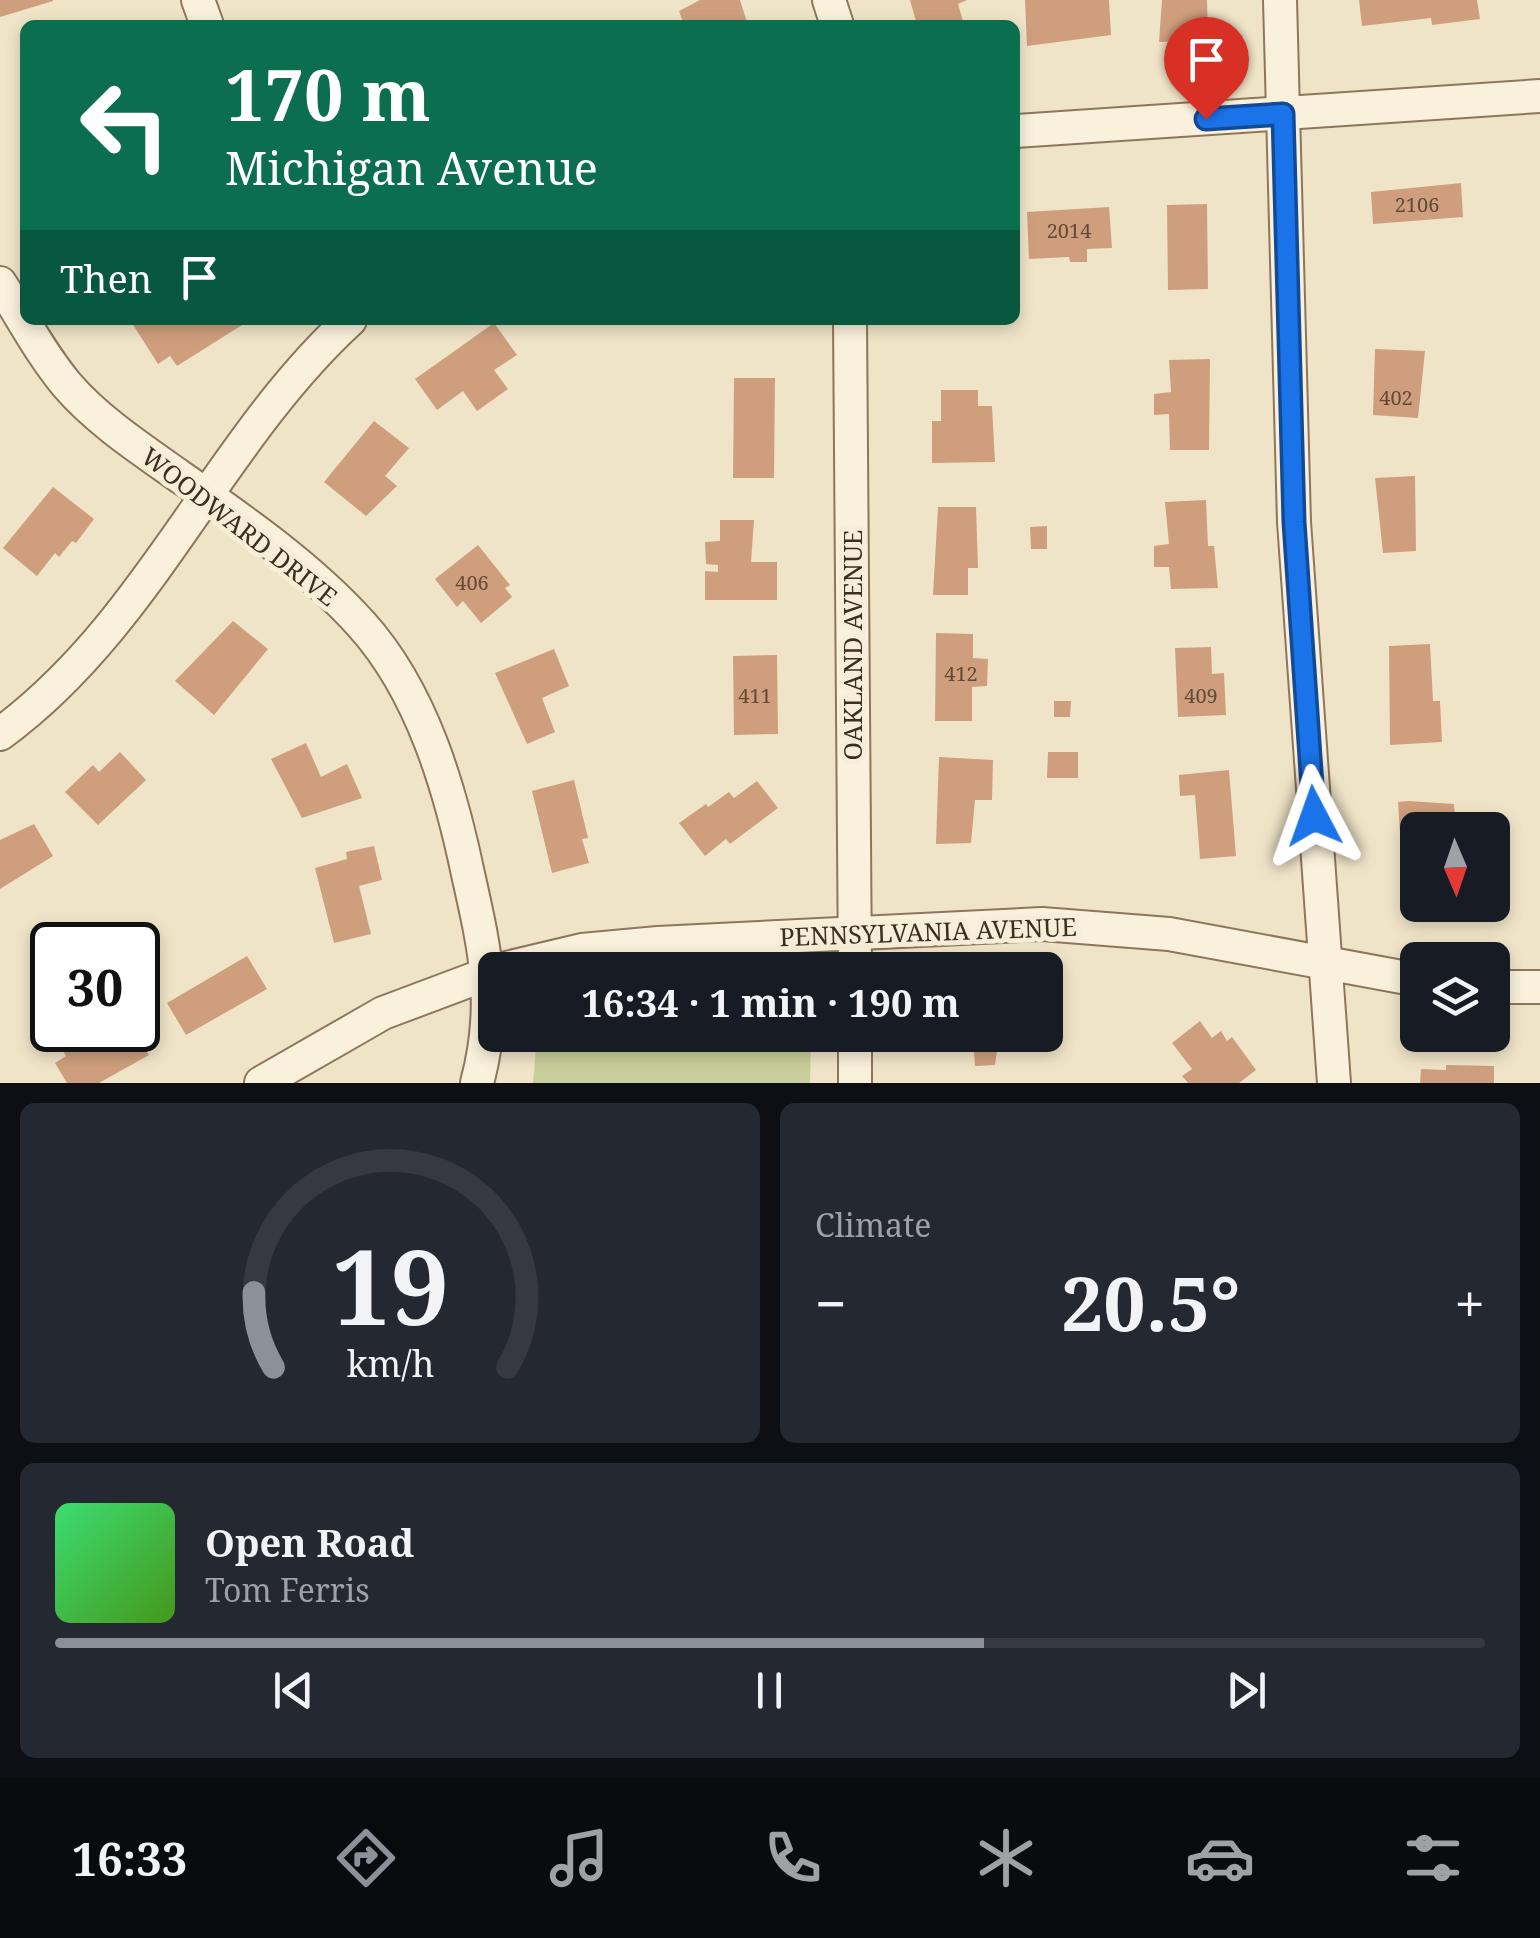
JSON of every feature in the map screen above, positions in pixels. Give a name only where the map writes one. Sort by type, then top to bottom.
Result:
[{"type":"street","points":[[1280,0],[1294,522],[1334,1083]]},
{"type":"street","points":[[1020,131],[1540,96]]},
{"type":"street","name":"WOODWARD DRIVE","points":[[0,284],[20,314]]},
{"type":"street","name":"WOODWARD DRIVE","points":[[27,325],[68,386],[126,438],[322,584],[364,627],[426,728],[462,844],[489,952]]},
{"type":"street","points":[[0,734],[60,684],[115,625],[288,387],[345,325]]},
{"type":"street","name":"OAKLAND AVENUE","points":[[850,325],[855,952]]},
{"type":"street","name":"PENNSYLVANIA AVENUE","points":[[574,952],[854,932],[1089,926],[1169,934],[1400,977]]},
{"type":"street","name":"PENNSYLVANIA AVENUE","points":[[261,1083],[383,1013],[478,977]]},
{"type":"street","points":[[1510,987],[1540,987]]},
{"type":"street","name":"WOODWARD DRIVE","points":[[476,1083],[485,1052]]},
{"type":"street","points":[[855,1052],[855,1083]]},
{"type":"green space","points":[[536,1052],[811,1052],[810,1083],[533,1083]]},
{"type":"building","points":[[0,0],[53,0],[53,1],[0,17]]},
{"type":"building","points":[[700,0],[740,0],[746,20],[682,20],[679,11]]},
{"type":"building","points":[[910,0],[967,0],[958,4],[963,20],[916,20]]},
{"type":"building","points":[[1025,0],[1109,0],[1111,35],[1027,46]]},
{"type":"building","points":[[1162,0],[1207,0],[1208,40],[1159,42]]},
{"type":"building","points":[[1359,0],[1477,0],[1480,19],[1432,25],[1431,18],[1362,26]]},
{"type":"building","points":[[1461,183],[1463,217],[1373,224],[1371,192]]},
{"type":"building","points":[[1207,204],[1208,289],[1168,290],[1167,205]]},
{"type":"building","points":[[1109,207],[1112,248],[1087,249],[1087,262],[1070,262],[1069,257],[1029,259],[1027,212]]},
{"type":"building","points":[[133,325],[242,325],[177,366],[170,356],[158,364]]},
{"type":"building","points":[[491,325],[495,325],[517,355],[494,370],[508,389],[477,411],[463,391],[437,410],[415,379]]},
{"type":"building","points":[[1375,349],[1425,351],[1418,418],[1373,415]]},
{"type":"building","points":[[1210,359],[1209,450],[1170,450],[1169,414],[1154,415],[1154,394],[1171,392],[1169,360]]},
{"type":"building","points":[[734,378],[775,378],[774,478],[733,478]]},
{"type":"building","points":[[941,390],[978,390],[978,406],[992,406],[995,462],[932,463],[932,421],[941,421]]},
{"type":"building","points":[[374,421],[409,448],[385,476],[397,486],[366,516],[324,482]]},
{"type":"building","points":[[1415,476],[1416,551],[1383,553],[1375,478]]},
{"type":"building","points":[[53,487],[94,519],[76,543],[72,541],[59,557],[55,553],[37,576],[3,548]]},
{"type":"building","points":[[1206,500],[1208,546],[1214,546],[1218,588],[1171,589],[1169,567],[1154,567],[1154,546],[1169,544],[1165,502]]},
{"type":"building","points":[[938,507],[976,507],[978,568],[968,568],[968,595],[933,595]]},
{"type":"building","points":[[720,520],[754,520],[751,562],[777,562],[777,600],[705,600],[705,571],[718,572],[718,565],[706,564],[705,542],[720,541]]},
{"type":"building","points":[[1047,526],[1047,549],[1031,549],[1030,527]]},
{"type":"building","points":[[478,545],[510,585],[505,588],[512,597],[481,623],[463,601],[457,607],[435,579]]},
{"type":"building","points":[[233,621],[268,649],[214,715],[175,681]]},
{"type":"building","points":[[936,633],[973,634],[973,658],[988,659],[987,686],[972,687],[972,721],[935,721]]},
{"type":"building","points":[[1430,644],[1433,701],[1440,701],[1442,742],[1390,745],[1389,646]]},
{"type":"building","points":[[1211,647],[1212,674],[1224,673],[1226,715],[1178,717],[1175,648]]},
{"type":"building","points":[[554,649],[569,686],[542,698],[555,732],[527,744],[495,673]]},
{"type":"building","points":[[777,655],[778,734],[734,735],[733,656]]},
{"type":"building","points":[[1054,701],[1071,701],[1070,717],[1054,717]]},
{"type":"building","points":[[306,743],[321,777],[347,764],[362,798],[302,818],[271,759]]},
{"type":"building","points":[[120,752],[146,780],[98,825],[65,792],[93,765],[99,772]]},
{"type":"building","points":[[1048,752],[1078,752],[1078,778],[1047,778]]},
{"type":"building","points":[[939,757],[993,760],[992,800],[975,800],[971,843],[936,844]]},
{"type":"building","points":[[1229,770],[1236,856],[1200,859],[1195,795],[1180,796],[1179,775]]},
{"type":"building","points":[[574,780],[588,838],[582,839],[589,863],[552,873],[532,791]]},
{"type":"building","points":[[757,781],[778,808],[730,844],[726,839],[705,856],[679,823],[729,792],[734,798]]},
{"type":"building","points":[[1398,802],[1454,804],[1455,812],[1400,812],[1400,832]]},
{"type":"building","points":[[34,824],[53,856],[0,889],[0,840]]},
{"type":"building","points":[[374,846],[382,880],[359,886],[371,934],[334,943],[315,868],[347,859],[346,852]]},
{"type":"building","points":[[247,956],[267,989],[186,1035],[167,1003]]},
{"type":"building","points":[[1200,1021],[1212,1038],[1221,1031],[1227,1041],[1232,1037],[1256,1070],[1239,1083],[1188,1083],[1182,1076],[1192,1069],[1172,1043]]},
{"type":"building","points":[[64,1052],[149,1055],[99,1083],[67,1083],[55,1063],[66,1056]]},
{"type":"building","points":[[974,1052],[997,1052],[995,1065],[975,1066]]},
{"type":"building","points":[[1446,1065],[1494,1066],[1494,1083],[1420,1083],[1421,1069],[1446,1070]]},
{"type":"route","points":[[1206,119],[1283,114],[1290,435],[1314,816]]}]
